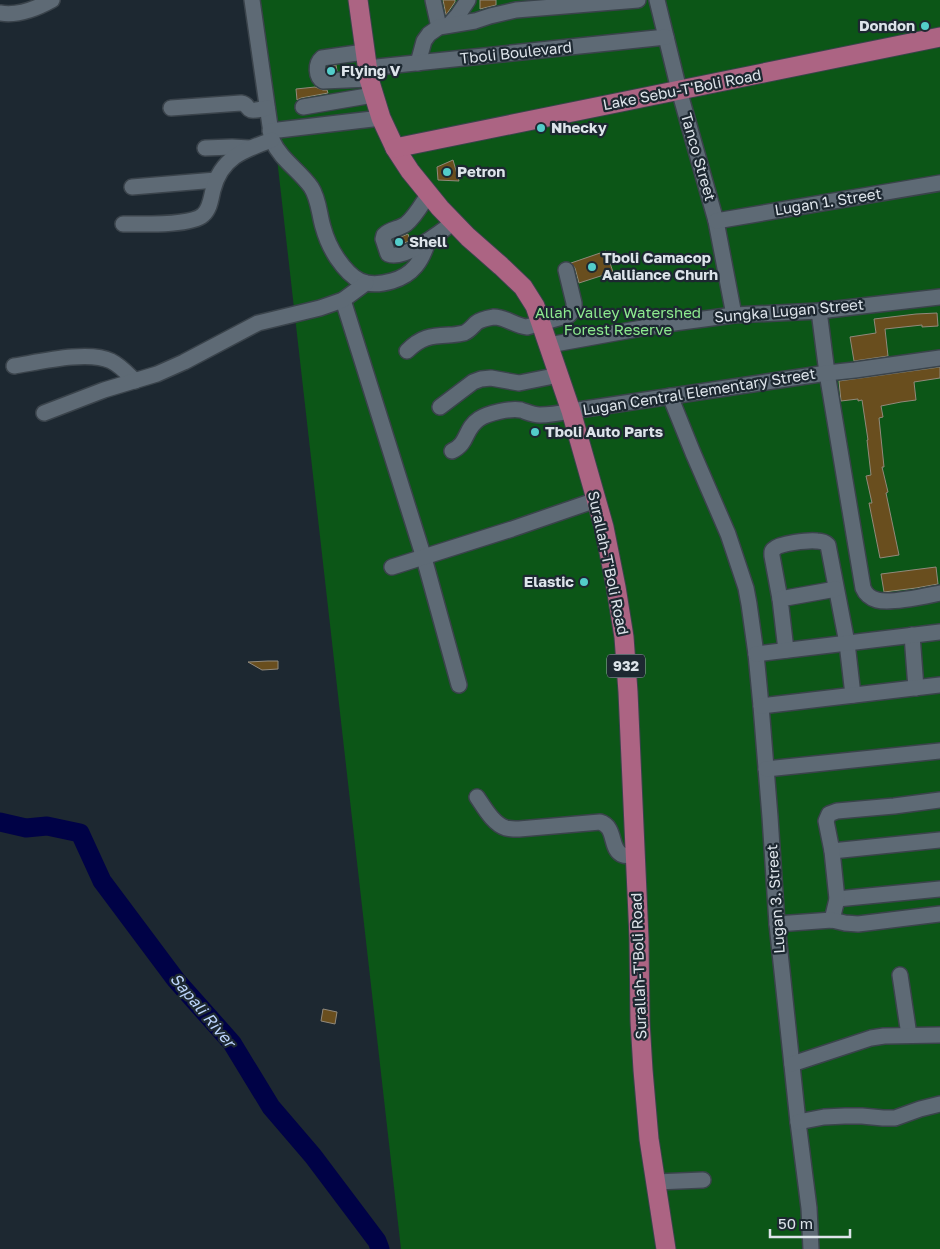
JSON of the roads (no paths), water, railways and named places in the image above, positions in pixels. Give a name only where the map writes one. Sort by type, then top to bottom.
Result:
[{"type":"main road","name":"932","points":[[358,0],[368,73],[382,118],[394,148]]},
{"type":"main road","name":"Lake Sebu-T'Boli Road","points":[[394,148],[940,37]]},
{"type":"main road","name":"Surallah-T'Boli Road","points":[[394,148],[428,195],[523,287],[535,306],[571,411],[604,527],[624,637],[635,856],[642,1070],[649,1139],[666,1249]]},
{"type":"street","points":[[4,13],[30,10],[52,0]]},
{"type":"street","points":[[252,0],[271,136],[282,157],[311,188],[316,198],[322,227],[345,270],[355,278],[366,283],[386,283],[405,276],[412,270],[420,262],[428,241]]},
{"type":"street","points":[[433,0],[444,26]]},
{"type":"street","points":[[418,63],[424,41],[429,34],[444,26],[458,15],[468,0]]},
{"type":"street","points":[[468,0],[475,21]]},
{"type":"street","points":[[444,26],[475,21],[512,6],[638,0]]},
{"type":"street","name":"Tanco Street","points":[[658,0],[679,90],[716,221],[734,315]]},
{"type":"street","name":"Tboli Boulevard","points":[[304,107],[368,73],[418,63],[666,37]]},
{"type":"street","points":[[171,108],[241,103],[245,104],[250,110],[267,108]]},
{"type":"street","points":[[123,224],[171,223],[195,219],[203,215],[208,208],[216,180],[226,163],[271,136],[382,118]]},
{"type":"street","points":[[205,148],[249,148]]},
{"type":"street","points":[[132,186],[216,180]]},
{"type":"street","name":"Lugan 1. Street","points":[[716,221],[940,183]]},
{"type":"street","points":[[428,195],[411,220],[403,226],[385,233],[383,239],[386,252],[392,255],[411,251],[454,222]]},
{"type":"street","points":[[411,220],[428,241]]},
{"type":"street","points":[[407,351],[415,343],[433,336],[466,332],[485,319],[496,317],[520,327],[526,327],[569,315],[574,308],[566,270]]},
{"type":"street","points":[[44,413],[104,390],[158,374],[258,323],[320,308],[343,300],[366,283]]},
{"type":"street","name":"Sungka Lugan Street","points":[[549,345],[659,325],[734,315],[818,311],[940,296]]},
{"type":"street","points":[[343,300],[424,558],[459,685]]},
{"type":"street","points":[[818,311],[865,594],[879,601],[889,601],[940,593]]},
{"type":"street","points":[[14,366],[80,356],[97,357],[110,361],[122,368],[135,381]]},
{"type":"street","name":"Lugan Central Elementary Street","points":[[452,451],[459,448],[472,424],[480,418],[498,412],[519,410],[540,415],[827,372],[940,358]]},
{"type":"street","points":[[440,406],[473,382],[481,379],[491,378],[519,383],[559,376]]},
{"type":"street","name":"Lugan 3. Street","points":[[670,396],[721,515],[746,588],[756,654],[777,924],[812,1249]]},
{"type":"street","points":[[392,567],[596,500]]},
{"type":"street","points":[[786,650],[772,552],[782,545],[816,540],[825,542],[828,546],[847,643],[853,695]]},
{"type":"street","points":[[780,599],[836,589]]},
{"type":"street","points":[[756,654],[940,632]]},
{"type":"street","points":[[912,635],[916,688]]},
{"type":"street","points":[[761,706],[940,685]]},
{"type":"street","points":[[766,770],[940,751]]},
{"type":"street","points":[[477,797],[493,819],[501,826],[507,828],[519,829],[600,822],[609,828],[619,853],[635,856]]},
{"type":"street","points":[[832,920],[837,899],[832,851],[826,821],[829,814],[837,811],[940,800]]},
{"type":"street","points":[[832,851],[940,840]]},
{"type":"street","points":[[837,899],[940,889]]},
{"type":"street","points":[[777,924],[832,920],[858,924],[940,914]]},
{"type":"street","points":[[900,975],[909,1035]]},
{"type":"street","points":[[792,1064],[871,1038],[940,1035]]},
{"type":"street","points":[[798,1122],[824,1117],[844,1116],[896,1118],[940,1104]]},
{"type":"street","points":[[656,1182],[703,1180]]},
{"type":"waterway","name":"Sapali River","points":[[0,822],[26,828],[47,826],[80,833],[102,881],[176,980],[232,1043],[271,1107],[313,1156],[377,1241],[380,1249]]},
{"type":"place","name":"Dondon","points":[[925,26]]},
{"type":"place","name":"Flying V","points":[[331,71]]},
{"type":"place","name":"Nhecky","points":[[541,128]]},
{"type":"place","name":"Petron","points":[[447,172]]},
{"type":"place","name":"Shell","points":[[399,242]]},
{"type":"place","name":"Tboli Camacop Aalliance Churh","points":[[592,267]]},
{"type":"place","name":"Tboli Auto Parts","points":[[535,432]]},
{"type":"place","name":"Elastic","points":[[584,582]]},
{"type":"park label","name":"Allah Valley Watershed Forest Reserve","points":[[618,322]]}]
